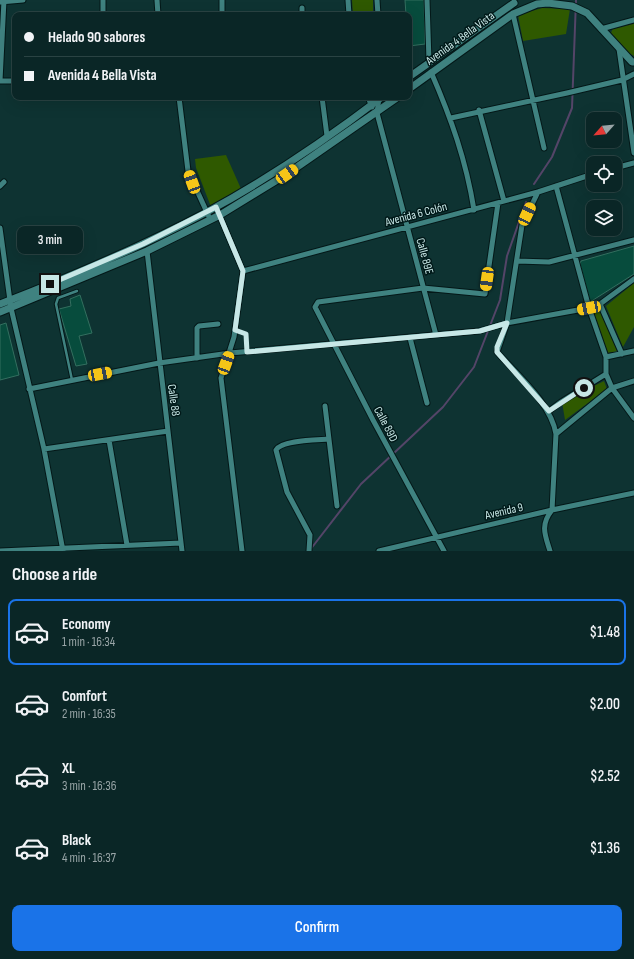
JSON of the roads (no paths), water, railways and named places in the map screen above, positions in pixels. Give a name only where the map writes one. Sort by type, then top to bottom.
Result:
[{"type":"street","points":[[12,81],[0,81],[2,1],[23,0]]},
{"type":"street","points":[[103,0],[103,12]]},
{"type":"street","points":[[157,0],[158,12]]},
{"type":"street","points":[[222,0],[222,12]]},
{"type":"street","points":[[348,0],[349,12]]},
{"type":"street","points":[[377,0],[378,12]]},
{"type":"street","points":[[427,0],[429,62]]},
{"type":"street","points":[[516,1],[515,13],[544,148]]},
{"type":"street","name":"Avenida 4 Bella Vista","points":[[412,74],[516,1]]},
{"type":"street","name":"Avenida 4 Bella Vista","points":[[412,87],[515,13],[537,4],[548,3],[572,6],[587,13],[601,29]]},
{"type":"street","points":[[634,20],[601,29],[634,62]]},
{"type":"street","points":[[619,48],[622,80],[634,152]]},
{"type":"street","points":[[431,72],[451,118],[469,176],[474,210]]},
{"type":"street","points":[[451,118],[479,110],[534,101],[622,80],[634,74]]},
{"type":"street","points":[[179,100],[188,171],[210,219]]},
{"type":"street","points":[[322,100],[327,136]]},
{"type":"street","points":[[369,100],[370,105],[377,113]]},
{"type":"street","points":[[0,312],[10,304],[143,244],[216,207],[282,167],[377,100]]},
{"type":"street","points":[[377,113],[380,100]]},
{"type":"street","points":[[0,304],[10,304],[147,251],[220,215],[287,174],[394,100]]},
{"type":"street","points":[[479,110],[504,201]]},
{"type":"street","name":"Calle 89E","points":[[377,113],[406,227],[436,335]]},
{"type":"street","points":[[622,166],[634,163]]},
{"type":"street","name":"Avenida 6 Colón","points":[[243,271],[474,210],[538,192],[586,176]]},
{"type":"street","points":[[556,186],[574,257],[589,308],[606,357],[606,374],[612,388],[634,418]]},
{"type":"street","points":[[538,192],[522,225],[507,323],[497,347],[497,352],[549,411],[556,434],[552,510],[546,518],[544,533],[550,551]]},
{"type":"street","points":[[423,288],[485,294],[498,203]]},
{"type":"street","points":[[216,207],[243,271],[235,330],[230,353],[222,373],[221,386],[242,551]]},
{"type":"street","points":[[0,228],[10,304],[44,449],[63,549]]},
{"type":"street","points":[[517,261],[550,262],[574,257],[634,240]]},
{"type":"street","name":"Calle 88","points":[[147,251],[182,551]]},
{"type":"street","points":[[29,389],[159,363],[230,353],[480,331],[507,323],[589,308],[600,304],[634,279]]},
{"type":"street","name":"Calle 89D","points":[[423,288],[318,302],[316,305],[316,310],[444,551]]},
{"type":"street","points":[[600,304],[622,354]]},
{"type":"street","points":[[197,358],[198,327],[218,324]]},
{"type":"street","points":[[410,338],[427,403]]},
{"type":"street","points":[[606,357],[634,351]]},
{"type":"street","points":[[549,411],[606,374]]},
{"type":"street","points":[[556,434],[612,388],[634,381]]},
{"type":"street","points":[[325,406],[337,506]]},
{"type":"street","points":[[44,449],[168,431]]},
{"type":"street","points":[[309,551],[310,535],[287,492],[276,450],[278,446],[285,443],[329,439]]},
{"type":"street","points":[[109,440],[127,545]]},
{"type":"street","name":"Avenida 9","points":[[379,551],[399,548],[436,537],[552,510],[634,493]]},
{"type":"street","points":[[0,550],[63,549],[181,543]]},
{"type":"lane","points":[[72,380],[56,304],[58,298],[77,291]]},
{"type":"lane","points":[[235,330],[246,334],[247,352]]},
{"type":"waterway","points":[[534,184],[552,157],[572,108],[576,0]]},
{"type":"waterway","points":[[310,550],[361,484],[443,407],[474,367],[500,300],[507,256],[526,202]]}]
